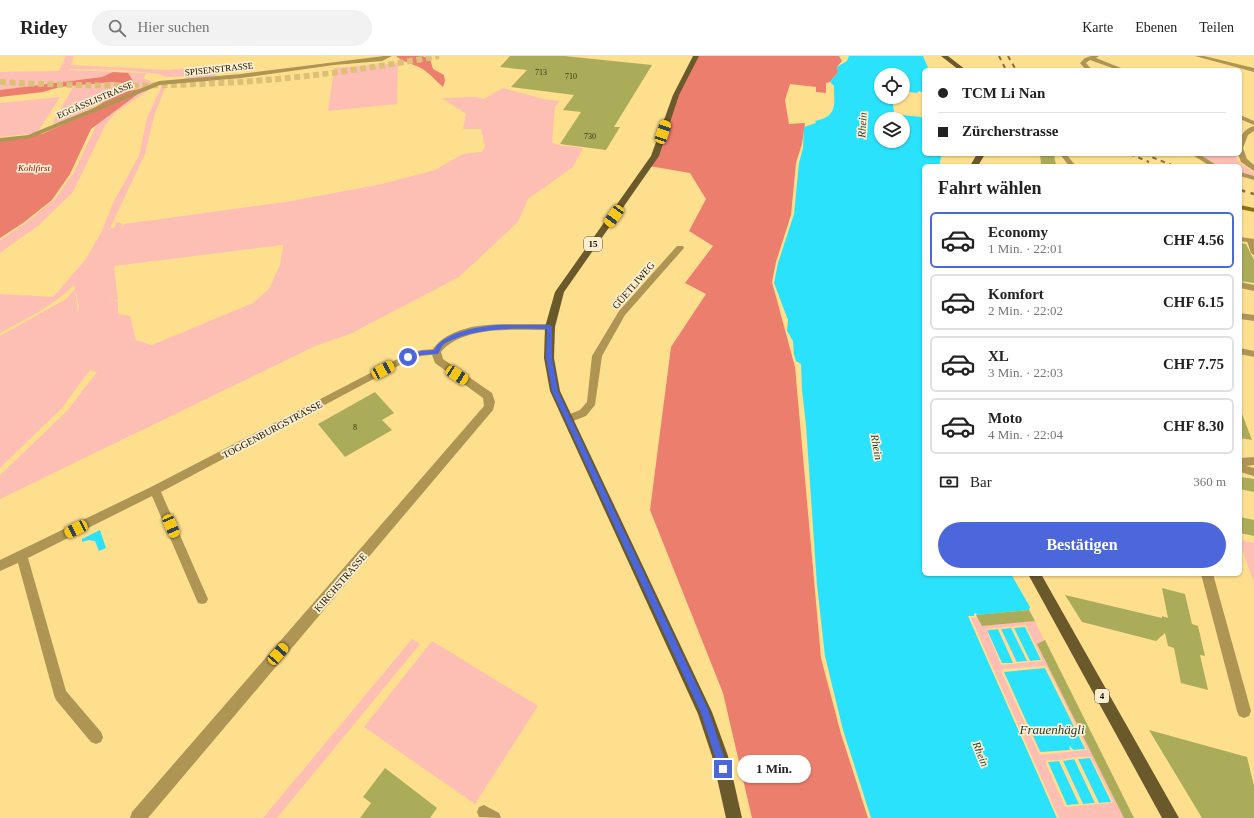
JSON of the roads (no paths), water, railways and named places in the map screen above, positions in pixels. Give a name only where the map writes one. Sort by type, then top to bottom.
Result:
[{"type":"main road","name":"15","points":[[696,56],[676,95],[659,145],[648,167],[566,283],[556,305],[550,327],[549,358],[555,391],[705,712],[720,756],[734,818]]},
{"type":"main road","points":[[944,56],[960,68]]},
{"type":"main road","points":[[1242,207],[1254,210]]},
{"type":"main road","name":"4","points":[[1035,576],[1170,818]]},
{"type":"street","name":"SPISENSTRASSE","points":[[168,82],[382,59],[389,56]]},
{"type":"street","points":[[1087,68],[1083,63],[1089,58],[1097,56]]},
{"type":"street","points":[[1198,56],[1254,70]]},
{"type":"street","points":[[1089,58],[1117,68]]},
{"type":"street","name":"EGGÄSSLISTRASSE","points":[[0,140],[29,138],[142,89],[159,83],[168,82]]},
{"type":"street","points":[[1242,118],[1254,123]]},
{"type":"street","points":[[1242,143],[1245,134],[1254,128]]},
{"type":"street","points":[[1242,154],[1244,160],[1254,169]]},
{"type":"street","points":[[1065,156],[1071,164]]},
{"type":"street","points":[[1198,156],[1212,164]]},
{"type":"street","points":[[1242,175],[1254,178]]},
{"type":"street","points":[[1242,239],[1252,241],[1254,252]]},
{"type":"street","name":"GÜETLIWEG","points":[[568,419],[583,413],[592,403],[597,356],[622,313],[680,248]]},
{"type":"street","points":[[1242,286],[1254,288]]},
{"type":"street","points":[[1242,316],[1254,318]]},
{"type":"street","points":[[436,352],[440,345],[448,339],[481,329],[496,327],[550,327]]},
{"type":"street","name":"TOGGENBURGSTRASSE","points":[[0,566],[155,490],[408,357],[421,353],[436,352]]},
{"type":"street","name":"KIRCHSTRASSE","points":[[138,818],[489,407],[490,402],[488,396],[446,367],[439,361],[436,352]]},
{"type":"street","points":[[1242,352],[1254,354]]},
{"type":"street","points":[[1242,462],[1254,461]]},
{"type":"street","points":[[1242,469],[1254,472]]},
{"type":"street","points":[[155,490],[202,599]]},
{"type":"street","points":[[22,556],[61,695],[96,737]]},
{"type":"street","points":[[1208,576],[1244,711]]},
{"type":"water","name":"Rhein","points":[[849,56],[923,56],[928,68],[922,68],[922,92],[919,91],[917,93],[910,92],[910,68],[874,68],[874,104],[893,104],[894,112],[874,112],[874,148],[910,148],[910,116],[922,117],[922,156],[942,156],[940,164],[922,164],[922,576],[1012,576],[1030,607],[1029,610],[969,617],[1057,818],[871,818],[843,730],[825,656],[817,585],[801,364],[796,361],[794,355],[793,341],[787,331],[788,320],[774,283],[778,263],[794,214],[799,163],[803,148],[804,127],[816,123],[815,121],[828,116],[831,113],[834,104],[834,86],[830,82],[838,72],[837,67],[847,61]]},
{"type":"water","points":[[100,530],[106,548],[99,551],[95,541],[89,540],[82,542],[82,539]]},
{"type":"water","points":[[1025,626],[1041,660],[1030,661],[1014,628]]},
{"type":"water","points":[[1011,628],[1028,661],[1017,662],[1001,629]]},
{"type":"water","points":[[998,629],[1013,663],[1002,664],[987,630]]},
{"type":"water","name":"Frauenhägli","points":[[1045,668],[1085,749],[1073,750],[1070,746],[1070,750],[1041,753],[1003,671]]},
{"type":"water","points":[[1090,758],[1111,802],[1099,803],[1078,759]]},
{"type":"water","points":[[1075,759],[1095,803],[1083,804],[1063,761]]},
{"type":"water","points":[[1059,761],[1079,804],[1067,806],[1047,762]]},
{"type":"tunnel","points":[[0,82],[82,85],[247,82],[329,73],[439,56]]},
{"type":"railway","points":[[999,56],[1005,68]]},
{"type":"railway","points":[[1008,56],[1015,68]]},
{"type":"railway","points":[[1135,156],[1149,162]]},
{"type":"railway","points":[[1149,156],[1169,164]]},
{"type":"railway","points":[[1242,191],[1254,194]]},
{"type":"park label","name":"Kohlfirst","points":[[34,168]]}]
